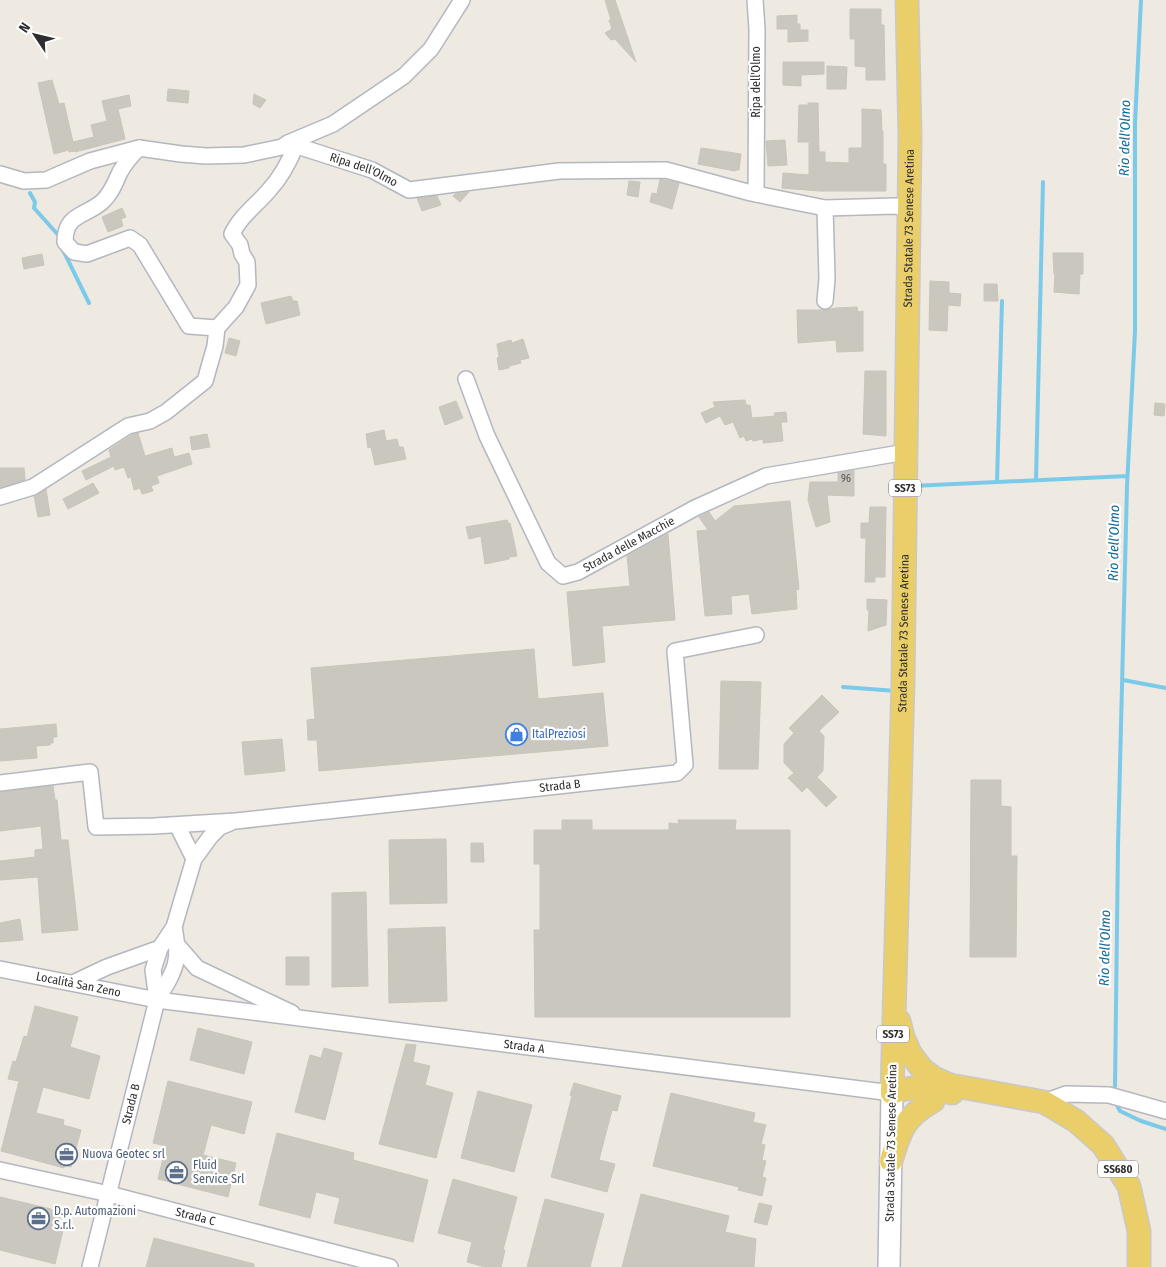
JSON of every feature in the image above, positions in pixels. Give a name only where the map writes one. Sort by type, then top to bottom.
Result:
[{"type":"main road","name":"Strada Statale 73 Senese Aretina","points":[[889,1267],[895,975],[896,682],[906,452],[910,137],[907,0]]},
{"type":"main road","name":"SS680","points":[[895,975],[899,1020],[903,1037],[910,1053],[922,1069],[934,1078],[950,1085],[1044,1102],[1076,1121],[1103,1146],[1129,1186],[1139,1231],[1139,1267]]},
{"type":"main road","name":"SS680","points":[[892,1093],[905,1088],[918,1087],[961,1094],[998,1095]]},
{"type":"main road","name":"SS680","points":[[892,1093],[902,1100],[916,1102],[933,1101],[961,1094]]},
{"type":"main road","name":"SS680","points":[[891,1161],[900,1133],[908,1121],[919,1109],[933,1101]]},
{"type":"street","points":[[0,174],[24,181],[46,180],[90,161],[139,148],[206,156],[244,155],[292,144],[333,124],[404,76],[431,49],[462,0]]},
{"type":"street","name":"Ripa dell'Olmo","points":[[755,0],[756,194]]},
{"type":"street","points":[[0,497],[33,487],[128,426],[150,421],[166,412],[205,381],[215,346],[217,328],[236,307],[248,285],[248,262],[242,254],[240,244],[232,234],[236,225],[272,188],[292,155],[292,144]]},
{"type":"street","name":"Ripa dell'Olmo","points":[[292,144],[372,170],[409,190],[558,171],[666,170],[756,194],[825,208],[895,206],[909,208]]},
{"type":"street","points":[[139,148],[121,171],[109,195],[101,203],[68,224],[65,232],[65,242],[74,252],[86,254],[130,238],[140,245],[189,326],[217,328]]},
{"type":"street","points":[[825,208],[827,279],[825,300]]},
{"type":"street","name":"Strada delle Macchie","points":[[466,379],[488,436],[548,563],[563,576],[578,572],[694,508],[766,476],[906,452]]},
{"type":"street","name":"Strada B","points":[[0,782],[90,772],[96,827],[178,825],[236,821],[677,774],[685,765],[674,651],[756,635]]},
{"type":"street","name":"Strada B","points":[[157,1000],[153,970],[160,948],[174,927],[194,859],[210,836],[220,827],[236,821]]},
{"type":"street","points":[[178,825],[194,859]]},
{"type":"street","name":"Strada B","points":[[90,1267],[157,1000],[175,970],[178,946],[174,927]]},
{"type":"street","name":"Strada B","points":[[178,946],[197,968],[304,1018]]},
{"type":"street","points":[[73,983],[107,967],[160,948]]},
{"type":"street","name":"Località San Zeno","points":[[0,969],[157,1000]]},
{"type":"street","name":"Strada A","points":[[157,1000],[892,1093]]},
{"type":"street","points":[[1044,1102],[1066,1094],[1109,1095],[1166,1111]]},
{"type":"street","name":"Strada C","points":[[0,1170],[109,1194],[390,1267]]},
{"type":"building","points":[[605,0],[615,0],[636,62],[615,39],[611,40],[605,33],[612,29]]},
{"type":"building","points":[[850,9],[881,9],[881,25],[884,25],[885,80],[866,80],[866,67],[855,66],[855,39],[850,39]]},
{"type":"building","points":[[797,15],[797,24],[800,24],[800,30],[808,30],[808,41],[788,42],[788,29],[777,29],[777,16]]},
{"type":"building","points":[[783,62],[824,62],[824,74],[801,75],[801,86],[783,85]]},
{"type":"building","points":[[827,66],[847,67],[846,89],[827,89]]},
{"type":"building","points":[[52,80],[59,104],[64,103],[73,142],[94,137],[91,125],[107,121],[102,101],[129,95],[131,106],[118,109],[125,139],[75,152],[69,152],[69,150],[54,154],[38,83]]},
{"type":"building","points":[[168,89],[189,91],[188,103],[167,101]]},
{"type":"building","points":[[254,94],[266,100],[260,108],[253,104]]},
{"type":"building","points":[[808,103],[818,103],[819,152],[825,152],[825,162],[849,163],[849,148],[862,148],[862,109],[881,110],[883,164],[886,164],[886,191],[820,191],[782,188],[783,173],[809,175],[809,142],[798,142],[799,105],[808,105]]},
{"type":"building","points":[[785,140],[787,165],[768,166],[766,141]]},
{"type":"building","points":[[701,148],[741,154],[739,170],[735,171],[698,164]]},
{"type":"building","points":[[660,179],[679,183],[672,209],[650,202],[652,193],[657,194]]},
{"type":"building","points":[[629,181],[640,182],[638,197],[627,195]]},
{"type":"building","points":[[469,192],[460,202],[453,196],[455,194]]},
{"type":"building","points":[[437,196],[441,205],[422,211],[417,198]]},
{"type":"building","points":[[122,208],[126,217],[121,219],[123,226],[108,232],[102,217]]},
{"type":"building","points":[[1053,253],[1083,253],[1083,274],[1080,274],[1079,294],[1054,292]]},
{"type":"building","points":[[42,254],[44,265],[24,269],[22,258]]},
{"type":"building","points":[[930,281],[949,282],[949,293],[961,294],[960,306],[948,305],[947,331],[929,330]]},
{"type":"building","points":[[984,284],[997,284],[998,301],[984,301]]},
{"type":"building","points":[[291,296],[293,301],[297,301],[300,315],[266,324],[261,303]]},
{"type":"building","points":[[857,307],[858,312],[863,311],[863,351],[837,352],[836,340],[798,343],[797,310]]},
{"type":"building","points":[[229,338],[240,341],[236,356],[225,353]]},
{"type":"building","points":[[523,339],[529,358],[520,360],[521,363],[509,366],[509,368],[499,370],[497,344],[511,340],[512,343]]},
{"type":"building","points":[[865,371],[886,371],[886,436],[863,434]]},
{"type":"building","points":[[745,400],[746,405],[750,405],[752,418],[775,416],[774,413],[786,412],[787,422],[781,422],[783,441],[763,443],[763,439],[753,441],[752,439],[746,441],[744,436],[740,438],[733,422],[725,425],[720,416],[706,423],[701,413],[715,407],[713,402]]},
{"type":"building","points":[[456,401],[463,418],[445,425],[439,407]]},
{"type":"building","points":[[1155,403],[1165,404],[1164,416],[1154,415]]},
{"type":"building","points":[[384,430],[386,441],[397,439],[399,447],[403,447],[406,459],[375,465],[371,447],[368,448],[366,434]]},
{"type":"building","points":[[138,433],[145,456],[172,448],[174,457],[189,453],[192,464],[157,476],[159,483],[151,486],[153,491],[142,494],[140,488],[134,490],[131,477],[128,478],[124,467],[115,470],[114,466],[86,480],[82,471],[111,457],[109,450]]},
{"type":"building","points":[[207,434],[210,447],[192,450],[190,437]]},
{"type":"building","points":[[0,468],[24,468],[25,480],[0,487]]},
{"type":"building","points":[[854,470],[854,496],[827,495],[830,522],[816,527],[808,500],[810,482],[838,482],[838,473]]},
{"type":"building","points":[[93,483],[99,493],[68,509],[63,499]]},
{"type":"building","points":[[46,489],[50,515],[38,517],[34,496]]},
{"type":"building","points":[[790,501],[799,589],[796,590],[797,609],[752,614],[749,594],[731,596],[732,614],[705,616],[697,531],[708,530],[699,517],[709,512],[715,521],[734,506]]},
{"type":"building","points":[[870,507],[886,507],[885,577],[875,577],[875,582],[865,582],[866,538],[861,538],[861,523],[869,523]]},
{"type":"building","points":[[507,520],[510,523],[517,556],[485,564],[481,536],[469,539],[466,527]]},
{"type":"building","points":[[668,534],[675,620],[602,626],[605,662],[573,666],[567,592],[630,586],[627,556]]},
{"type":"building","points":[[867,599],[887,600],[886,625],[868,631],[869,610],[867,610]]},
{"type":"building","points":[[534,649],[538,699],[603,693],[608,746],[319,771],[317,740],[308,740],[307,720],[315,719],[311,668]]},
{"type":"building","points":[[721,681],[761,682],[758,769],[719,769]]},
{"type":"building","points":[[822,695],[839,712],[819,731],[824,736],[823,771],[817,777],[837,797],[826,807],[807,787],[802,792],[788,778],[794,773],[784,763],[784,744],[794,733],[789,728]]},
{"type":"building","points":[[56,724],[57,737],[53,737],[53,743],[50,743],[50,745],[36,746],[37,758],[0,761],[0,729]]},
{"type":"building","points":[[282,739],[285,771],[245,775],[242,742]]},
{"type":"building","points":[[971,780],[1001,780],[1001,806],[1011,807],[1011,856],[1017,856],[1016,957],[970,957]]},
{"type":"building","points":[[53,786],[55,800],[57,800],[61,840],[68,840],[78,930],[42,933],[38,877],[0,880],[0,861],[35,857],[35,850],[43,849],[41,826],[0,831],[0,792]]},
{"type":"building","points":[[562,820],[592,820],[592,830],[669,830],[669,823],[679,824],[678,820],[736,820],[735,830],[790,830],[790,1017],[535,1017],[534,930],[540,930],[540,864],[534,864],[534,830],[562,830]]},
{"type":"building","points":[[446,839],[447,903],[390,904],[389,840]]},
{"type":"building","points":[[471,843],[483,843],[484,862],[471,862]]},
{"type":"building","points":[[366,892],[368,986],[332,987],[332,893]]},
{"type":"building","points":[[20,919],[23,940],[0,942],[0,923]]},
{"type":"building","points":[[445,927],[447,1001],[389,1003],[388,929]]},
{"type":"building","points":[[286,957],[309,957],[309,985],[286,985]]},
{"type":"building","points":[[35,1006],[78,1017],[70,1047],[100,1056],[89,1099],[43,1087],[36,1113],[64,1120],[63,1125],[81,1130],[71,1167],[65,1166],[64,1168],[1,1151],[19,1081],[8,1079],[13,1061],[16,1062],[24,1036],[27,1037]]},
{"type":"building","points":[[198,1028],[252,1042],[244,1074],[190,1060]]},
{"type":"building","points":[[406,1044],[416,1045],[413,1062],[430,1066],[425,1085],[453,1093],[436,1158],[379,1144]]},
{"type":"building","points":[[324,1048],[342,1053],[325,1120],[295,1112],[310,1055],[321,1058]]},
{"type":"building","points":[[168,1081],[252,1102],[244,1134],[211,1125],[203,1155],[236,1163],[228,1197],[158,1179],[166,1146],[153,1143]]},
{"type":"building","points":[[574,1083],[621,1096],[617,1111],[612,1110],[599,1160],[615,1164],[607,1192],[551,1177]]},
{"type":"building","points":[[478,1091],[532,1105],[514,1172],[461,1158]]},
{"type":"building","points":[[671,1093],[755,1113],[753,1122],[766,1125],[761,1144],[765,1145],[762,1160],[766,1161],[762,1177],[766,1178],[762,1196],[738,1190],[739,1187],[653,1166]]},
{"type":"building","points":[[277,1133],[354,1153],[353,1160],[428,1180],[413,1242],[334,1223],[340,1198],[316,1192],[310,1218],[259,1205]]},
{"type":"building","points":[[453,1179],[517,1197],[503,1250],[505,1250],[501,1267],[485,1267],[467,1262],[472,1242],[438,1233]]},
{"type":"building","points":[[641,1194],[729,1216],[725,1232],[756,1239],[754,1267],[622,1267]]},
{"type":"building","points":[[0,1197],[51,1209],[60,1218],[64,1226],[55,1264],[0,1250]]},
{"type":"building","points":[[545,1199],[604,1214],[590,1267],[527,1267]]},
{"type":"building","points":[[759,1203],[772,1206],[767,1225],[754,1222]]},
{"type":"building","points":[[154,1238],[254,1264],[254,1267],[146,1267]]},
{"type":"waterway","name":"Rio dell'Olmo","points":[[1115,1086],[1118,846],[1127,486],[1135,331],[1135,123],[1141,0]]},
{"type":"waterway","points":[[1036,480],[1043,182]]},
{"type":"waterway","points":[[30,193],[35,202],[34,208],[60,237]]},
{"type":"waterway","points":[[62,248],[89,303]]},
{"type":"waterway","points":[[997,482],[1002,301]]},
{"type":"waterway","points":[[912,486],[1127,476]]},
{"type":"waterway","points":[[1123,680],[1166,688]]},
{"type":"waterway","points":[[843,687],[896,691]]},
{"type":"waterway","name":"Rio dell'Olmo","points":[[1115,1101],[1120,1111],[1141,1121],[1166,1129]]},
{"type":"place","name":"ItalPreziosi","points":[[516,734]]},
{"type":"place","name":"Nuova Geotec srl","points":[[66,1154]]},
{"type":"place","name":"Fluid Service Srl","points":[[177,1172]]},
{"type":"place","name":"D.p. Automazioni S.r.l.","points":[[38,1218]]}]
